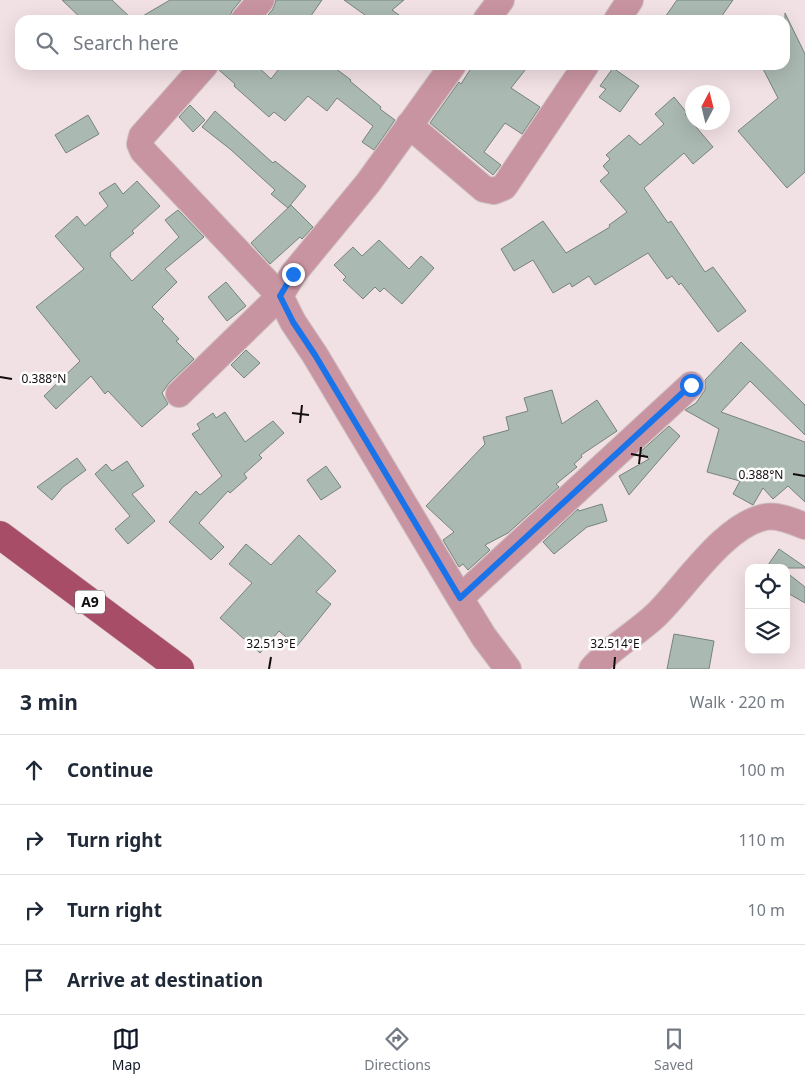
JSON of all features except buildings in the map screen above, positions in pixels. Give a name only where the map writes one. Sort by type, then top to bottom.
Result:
[{"type":"main road","name":"A9","points":[[0,535],[180,669]]},
{"type":"street","points":[[248,15],[262,0]]},
{"type":"street","points":[[490,15],[501,0]]},
{"type":"street","points":[[620,15],[630,0]]},
{"type":"street","points":[[201,70],[142,136],[140,144],[143,151],[280,296],[293,322],[315,355],[460,598],[484,637],[508,669]]},
{"type":"street","points":[[179,394],[280,296],[293,274],[368,183],[449,70]]},
{"type":"street","points":[[410,125],[484,189],[494,191],[504,187],[583,70]]},
{"type":"street","points":[[460,598],[691,385]]},
{"type":"street","points":[[592,669],[656,615],[736,530],[765,517],[781,518],[805,526]]},
{"type":"route","points":[[293,274],[280,296],[283,305],[315,355],[460,598],[691,385]]}]
